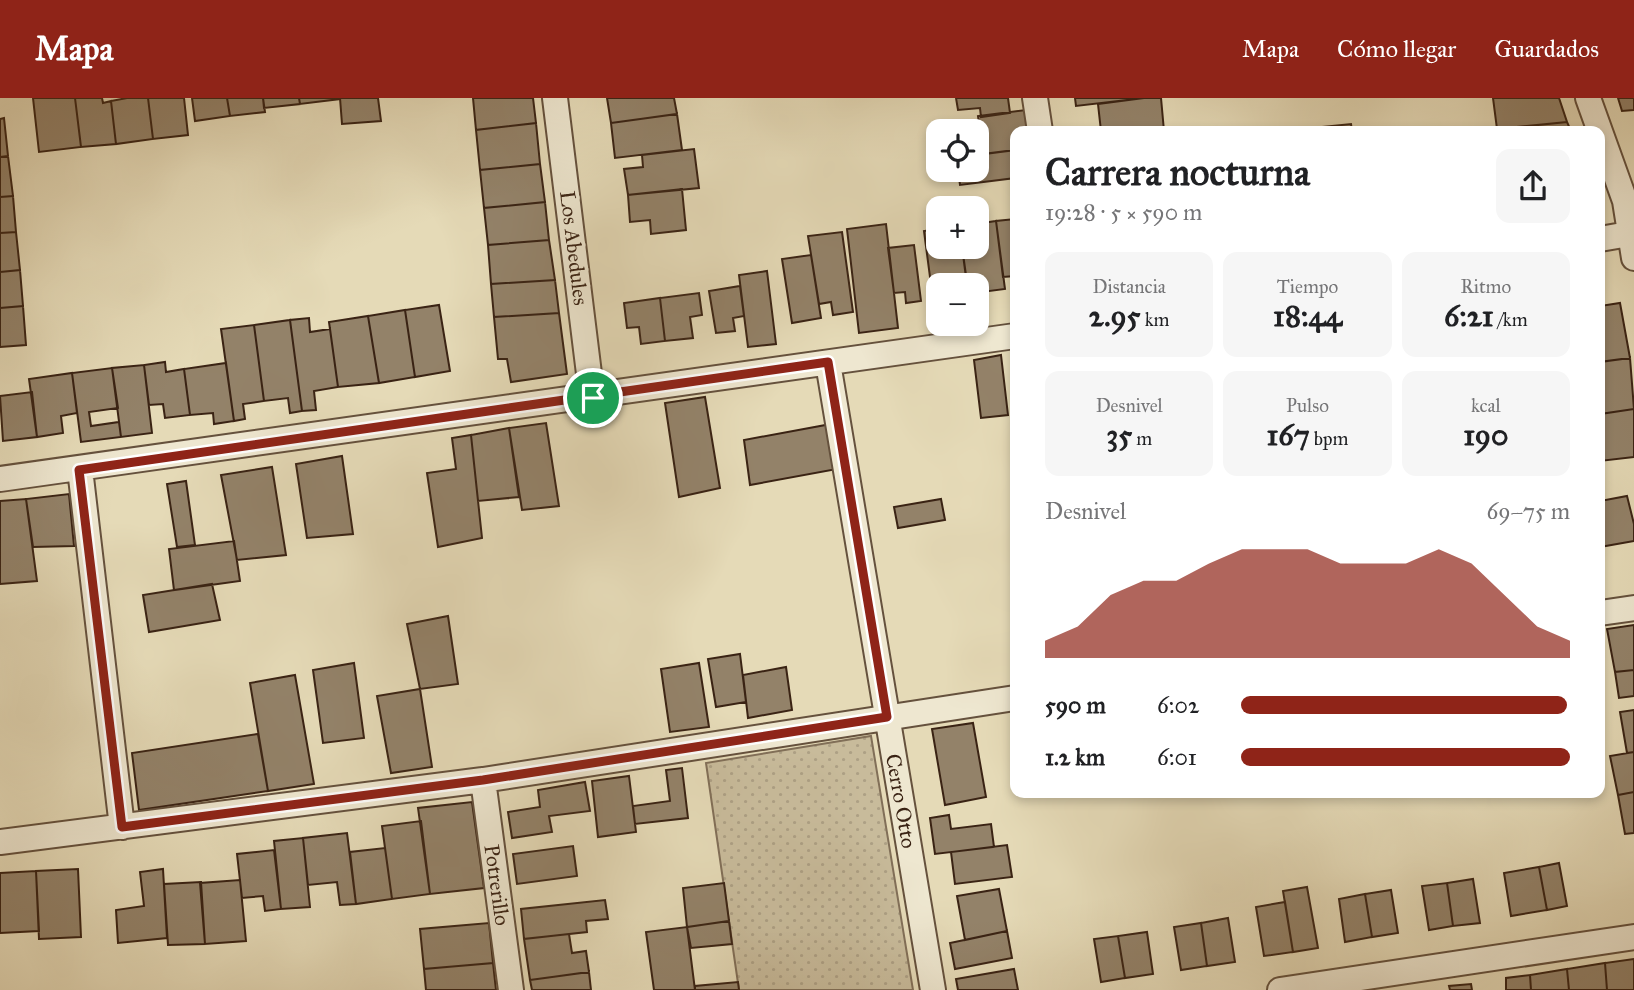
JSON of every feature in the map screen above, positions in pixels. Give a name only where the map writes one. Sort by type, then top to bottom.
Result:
[{"type":"street","name":"Los Abedules","points":[[555,98],[593,398]]},
{"type":"street","points":[[1035,98],[1039,126]]},
{"type":"street","points":[[1588,98],[1598,126]]},
{"type":"street","points":[[1605,145],[1625,201],[1633,242],[1605,239]]},
{"type":"street","points":[[0,479],[593,398],[1010,337]]},
{"type":"street","name":"Cerro Otto","points":[[828,362],[933,990]]},
{"type":"street","points":[[79,470],[122,827]]},
{"type":"street","points":[[1605,612],[1634,608]]},
{"type":"street","points":[[0,842],[483,780],[1010,699]]},
{"type":"street","name":"Potrerillo","points":[[483,780],[511,990]]},
{"type":"street","points":[[1280,990],[1634,937]]},
{"type":"shaded area","points":[[871,736],[913,990],[739,990],[706,763]]},
{"type":"building","points":[[33,98],[75,98],[81,147],[39,152]]},
{"type":"building","points":[[75,98],[102,98],[103,103],[111,101],[116,144],[81,147]]},
{"type":"building","points":[[148,98],[153,139],[116,144],[111,101]]},
{"type":"building","points":[[148,98],[184,98],[188,135],[153,139]]},
{"type":"building","points":[[192,98],[227,98],[230,116],[195,121]]},
{"type":"building","points":[[227,98],[263,98],[265,112],[230,116]]},
{"type":"building","points":[[263,98],[299,98],[300,104],[264,108]]},
{"type":"building","points":[[299,98],[340,98],[340,99],[300,104]]},
{"type":"building","points":[[340,98],[378,98],[381,121],[342,124]]},
{"type":"building","points":[[473,98],[533,98],[536,123],[476,130]]},
{"type":"building","points":[[607,98],[674,98],[677,114],[611,123]]},
{"type":"building","points":[[956,98],[1008,98],[1010,113],[981,117],[980,108],[958,110]]},
{"type":"building","points":[[1075,98],[1144,98],[1076,106]]},
{"type":"building","points":[[1161,98],[1164,126],[1100,126],[1098,104]]},
{"type":"building","points":[[1493,98],[1559,98],[1567,122],[1527,126],[1497,126]]},
{"type":"building","points":[[1618,98],[1634,98],[1634,110],[1622,111]]},
{"type":"building","points":[[1026,110],[1028,126],[1010,126],[1010,151],[989,153],[989,119],[978,119],[978,116]]},
{"type":"building","points":[[677,114],[682,150],[615,158],[611,123]]},
{"type":"building","points":[[4,118],[8,156],[0,157],[0,119]]},
{"type":"building","points":[[1567,122],[1569,126],[1528,126]]},
{"type":"building","points":[[536,123],[540,164],[480,170],[476,130]]},
{"type":"building","points":[[694,149],[699,188],[628,195],[624,169],[643,167],[642,155]]},
{"type":"building","points":[[1010,151],[1010,179],[989,181],[989,153]]},
{"type":"building","points":[[8,156],[13,196],[0,197],[0,157]]},
{"type":"building","points":[[540,164],[545,202],[484,208],[480,170]]},
{"type":"building","points":[[960,182],[984,182],[960,185]]},
{"type":"building","points":[[682,189],[686,230],[651,234],[650,220],[630,222],[628,195]]},
{"type":"building","points":[[13,196],[16,232],[0,233],[0,197]]},
{"type":"building","points":[[545,202],[549,240],[488,245],[484,208]]},
{"type":"building","points":[[1010,220],[1010,276],[1003,277],[996,221]]},
{"type":"building","points":[[996,221],[1005,289],[989,291],[989,273],[966,273],[964,259],[989,259],[989,222]]},
{"type":"building","points":[[886,224],[898,328],[859,333],[847,229]]},
{"type":"building","points":[[16,232],[20,270],[0,272],[0,233]]},
{"type":"building","points":[[842,232],[853,312],[833,315],[831,302],[819,304],[808,236]]},
{"type":"building","points":[[549,240],[555,280],[491,284],[488,245]]},
{"type":"building","points":[[914,245],[921,301],[906,303],[905,292],[894,293],[888,248]]},
{"type":"building","points":[[811,255],[821,318],[792,323],[782,259]]},
{"type":"building","points":[[928,259],[964,259],[965,273],[929,273]]},
{"type":"building","points":[[20,270],[23,306],[0,308],[0,272]]},
{"type":"building","points":[[767,271],[776,344],[748,347],[739,275]]},
{"type":"building","points":[[555,280],[559,313],[494,317],[491,284]]},
{"type":"building","points":[[740,286],[744,316],[733,318],[735,331],[716,333],[709,291]]},
{"type":"building","points":[[699,293],[702,315],[690,317],[693,338],[665,341],[660,298]]},
{"type":"building","points":[[660,298],[665,341],[641,344],[639,327],[627,328],[624,303]]},
{"type":"building","points":[[1620,303],[1630,358],[1605,361],[1605,305]]},
{"type":"building","points":[[439,305],[450,371],[415,377],[405,310]]},
{"type":"building","points":[[23,306],[26,345],[0,347],[0,308]]},
{"type":"building","points":[[405,310],[415,377],[379,383],[368,316]]},
{"type":"building","points":[[559,313],[567,374],[511,382],[507,359],[498,359],[494,317]]},
{"type":"building","points":[[368,316],[379,383],[338,387],[329,322]]},
{"type":"building","points":[[309,318],[310,332],[330,329],[338,387],[314,391],[316,410],[302,411],[290,320]]},
{"type":"building","points":[[290,320],[302,411],[290,413],[288,398],[264,401],[254,325]]},
{"type":"building","points":[[254,325],[264,401],[243,404],[245,419],[234,421],[221,329]]},
{"type":"building","points":[[1001,355],[1008,415],[981,418],[974,360]]},
{"type":"building","points":[[1630,358],[1634,409],[1605,413],[1605,361]]},
{"type":"building","points":[[165,362],[166,372],[184,369],[190,415],[165,418],[163,404],[149,405],[144,365]]},
{"type":"building","points":[[226,363],[234,421],[214,424],[213,413],[190,415],[184,369]]},
{"type":"building","points":[[144,365],[152,433],[121,437],[112,368]]},
{"type":"building","points":[[112,368],[118,408],[89,412],[91,426],[119,422],[121,437],[81,442],[72,373]]},
{"type":"building","points":[[72,373],[77,413],[61,416],[63,433],[37,437],[29,379]]},
{"type":"building","points":[[32,392],[37,437],[3,441],[0,396]]},
{"type":"building","points":[[705,397],[720,488],[679,497],[665,403]]},
{"type":"building","points":[[1634,409],[1634,457],[1605,460],[1605,413]]},
{"type":"building","points":[[546,423],[559,506],[522,510],[509,428]]},
{"type":"building","points":[[831,424],[837,469],[750,485],[744,440]]},
{"type":"building","points":[[509,428],[519,497],[478,501],[471,435]]},
{"type":"building","points":[[471,435],[482,538],[438,547],[427,473],[456,469],[452,438]]},
{"type":"building","points":[[342,456],[353,534],[307,538],[296,464]]},
{"type":"building","points":[[272,467],[286,555],[237,560],[221,475]]},
{"type":"building","points":[[186,481],[195,545],[177,547],[167,484]]},
{"type":"building","points":[[69,494],[74,546],[33,547],[26,499]]},
{"type":"building","points":[[1627,496],[1634,524],[1634,541],[1605,546],[1605,500]]},
{"type":"building","points":[[26,499],[37,581],[0,584],[0,501]]},
{"type":"building","points":[[941,499],[945,520],[898,528],[894,507]]},
{"type":"building","points":[[234,541],[240,581],[174,590],[169,549]]},
{"type":"building","points":[[212,584],[220,620],[149,632],[143,595]]},
{"type":"building","points":[[448,616],[458,684],[420,689],[407,624]]},
{"type":"building","points":[[1634,625],[1634,670],[1615,672],[1607,629]]},
{"type":"building","points":[[740,654],[746,702],[716,707],[708,659]]},
{"type":"building","points":[[354,663],[364,738],[323,743],[313,670]]},
{"type":"building","points":[[699,663],[709,727],[670,732],[661,669]]},
{"type":"building","points":[[786,667],[792,710],[748,718],[743,675]]},
{"type":"building","points":[[1634,670],[1634,696],[1619,698],[1615,672]]},
{"type":"building","points":[[295,675],[314,784],[268,791],[250,683]]},
{"type":"building","points":[[420,689],[432,767],[391,773],[377,696]]},
{"type":"building","points":[[1634,710],[1634,752],[1627,753],[1620,712]]},
{"type":"building","points":[[973,723],[986,797],[945,805],[932,729]]},
{"type":"building","points":[[258,734],[268,791],[139,810],[132,753]]},
{"type":"building","points":[[1634,752],[1634,792],[1618,795],[1610,756]]},
{"type":"building","points":[[682,768],[688,818],[635,824],[633,806],[670,801],[666,770]]},
{"type":"building","points":[[629,776],[636,832],[598,837],[592,781]]},
{"type":"building","points":[[585,782],[590,811],[549,816],[552,832],[512,838],[508,812],[540,807],[538,790]]},
{"type":"building","points":[[1634,792],[1634,833],[1625,834],[1618,795]]},
{"type":"building","points":[[472,802],[484,888],[430,894],[418,808]]},
{"type":"building","points":[[949,815],[951,829],[991,824],[994,847],[935,854],[930,818]]},
{"type":"building","points":[[421,821],[430,894],[392,899],[382,826]]},
{"type":"building","points":[[347,833],[356,904],[340,905],[337,882],[308,885],[303,838]]},
{"type":"building","points":[[303,838],[310,907],[281,909],[274,841]]},
{"type":"building","points":[[1007,845],[1012,877],[955,884],[951,852]]},
{"type":"building","points":[[573,846],[577,876],[517,884],[513,854]]},
{"type":"building","points":[[385,848],[392,899],[356,904],[350,852]]},
{"type":"building","points":[[274,850],[281,909],[265,911],[263,896],[242,898],[237,854]]},
{"type":"building","points":[[1559,863],[1567,906],[1547,910],[1539,867]]},
{"type":"building","points":[[1539,867],[1547,910],[1511,916],[1504,873]]},
{"type":"building","points":[[78,869],[81,937],[39,939],[36,871]]},
{"type":"building","points":[[163,869],[167,938],[118,943],[116,910],[144,906],[140,872]]},
{"type":"building","points":[[36,871],[39,931],[0,933],[0,873]]},
{"type":"building","points":[[1473,879],[1480,923],[1453,926],[1447,883]]},
{"type":"building","points":[[240,880],[246,941],[205,944],[200,883]]},
{"type":"building","points":[[201,882],[205,944],[168,945],[164,884]]},
{"type":"building","points":[[724,883],[729,921],[687,927],[683,888]]},
{"type":"building","points":[[1447,883],[1453,926],[1429,930],[1422,886]]},
{"type":"building","points":[[1307,887],[1318,948],[1293,952],[1283,891]]},
{"type":"building","points":[[999,889],[1007,931],[965,940],[957,896]]},
{"type":"building","points":[[1391,890],[1398,933],[1372,937],[1365,894]]},
{"type":"building","points":[[1365,894],[1372,937],[1345,942],[1339,899]]},
{"type":"building","points":[[605,900],[608,919],[586,921],[587,932],[524,939],[521,909]]},
{"type":"building","points":[[1285,902],[1293,952],[1264,956],[1256,907]]},
{"type":"building","points":[[1228,918],[1235,962],[1207,966],[1201,923]]},
{"type":"building","points":[[729,921],[732,944],[691,948],[687,927]]},
{"type":"building","points":[[489,923],[493,963],[424,969],[420,929]]},
{"type":"building","points":[[1201,923],[1207,966],[1181,970],[1174,927]]},
{"type":"building","points":[[687,927],[695,990],[654,990],[646,932]]},
{"type":"building","points":[[1007,931],[1012,958],[955,969],[950,943]]},
{"type":"building","points":[[1147,932],[1153,974],[1125,978],[1118,936]]},
{"type":"building","points":[[569,934],[572,953],[586,951],[589,972],[530,980],[524,939]]},
{"type":"building","points":[[1118,936],[1125,978],[1101,982],[1094,939]]},
{"type":"building","points":[[1634,959],[1634,990],[1607,990],[1605,963]]},
{"type":"building","points":[[493,963],[496,990],[426,990],[424,969]]},
{"type":"building","points":[[1605,963],[1607,990],[1569,990],[1567,969]]},
{"type":"building","points":[[1014,969],[1018,990],[958,990],[956,979]]},
{"type":"building","points":[[1567,969],[1569,990],[1531,990],[1530,975]]},
{"type":"building","points":[[589,972],[591,990],[532,990],[530,980]]},
{"type":"building","points":[[1530,975],[1531,990],[1506,990],[1506,978]]},
{"type":"building","points":[[738,982],[739,990],[695,990],[695,986]]},
{"type":"building","points":[[1471,984],[1472,990],[1450,990],[1449,986]]},
{"type":"route","points":[[828,362],[887,717],[483,780],[122,827],[79,470],[593,398],[828,362]]}]
